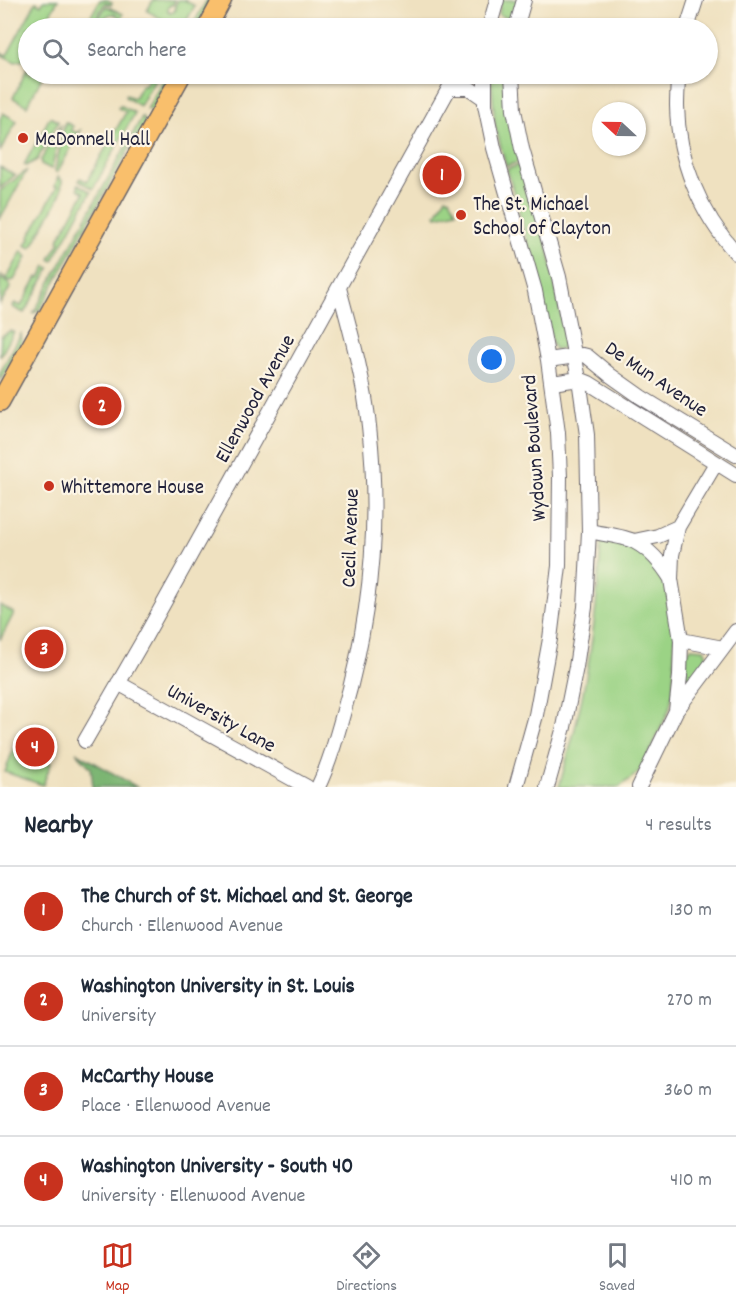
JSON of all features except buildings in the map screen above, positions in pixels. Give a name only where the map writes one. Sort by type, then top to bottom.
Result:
[{"type":"main road","points":[[212,18],[222,0]]},
{"type":"main road","points":[[0,402],[176,84]]},
{"type":"street","points":[[493,18],[497,0]]},
{"type":"street","points":[[519,18],[524,0]]},
{"type":"street","points":[[690,18],[696,0]]},
{"type":"street","name":"Ellenwood Avenue","points":[[85,741],[451,84]]},
{"type":"street","name":"Wydown Boulevard","points":[[485,84],[485,99],[494,148],[535,291],[552,383],[560,477],[559,566],[550,639],[536,715],[516,787]]},
{"type":"street","points":[[513,84],[514,110],[522,149],[560,277],[579,379],[586,435],[589,531],[585,607],[564,727],[548,787]]},
{"type":"street","points":[[678,84],[677,107],[681,140],[689,173],[699,200],[709,218],[736,253]]},
{"type":"street","points":[[449,88],[469,88],[485,99]]},
{"type":"street","name":"Cecil Avenue","points":[[318,787],[350,690],[370,576],[373,497],[369,425],[358,359],[339,288]]},
{"type":"street","name":"De Mun Avenue","points":[[548,360],[587,356],[641,397],[736,456]]},
{"type":"street","points":[[552,383],[579,379]]},
{"type":"street","name":"De Mun Avenue","points":[[579,379],[589,383],[736,475]]},
{"type":"street","points":[[676,711],[681,640],[671,579],[672,555],[678,527],[716,464]]},
{"type":"street","points":[[634,541],[658,536],[678,527]]},
{"type":"street","points":[[589,531],[634,541],[663,565],[671,579]]},
{"type":"street","points":[[638,785],[676,711],[736,631]]},
{"type":"street","points":[[681,640],[723,648]]},
{"type":"street","name":"University Lane","points":[[118,683],[307,787]]},
{"type":"green space","points":[[44,0],[58,0],[48,18],[27,18],[36,2],[41,5]]},
{"type":"green space","points":[[100,0],[108,0],[112,3],[111,5],[105,3],[97,18],[90,18]]},
{"type":"green space","points":[[153,0],[175,0],[168,8],[171,13],[175,11],[178,0],[184,0],[195,6],[188,18],[160,18],[147,11]]},
{"type":"green space","points":[[207,0],[212,0],[202,18],[197,18]]},
{"type":"green space","points":[[501,0],[519,0],[512,18],[499,15]]},
{"type":"green space","points":[[106,6],[123,14],[121,18],[114,14],[99,18]]},
{"type":"green space","points":[[18,35],[18,61],[15,62],[0,52],[7,55]]},
{"type":"green space","points":[[20,84],[39,84],[27,106],[13,98]]},
{"type":"green space","points":[[142,84],[152,84],[140,106],[125,97],[126,95],[134,98]]},
{"type":"green space","points":[[161,84],[165,84],[153,110],[147,109]]},
{"type":"green space","points":[[492,84],[510,84],[522,161],[506,166],[495,125]]},
{"type":"green space","points":[[120,105],[135,113],[93,189],[79,181],[80,178],[87,181],[126,112],[118,108]]},
{"type":"green space","points":[[3,113],[17,121],[0,152],[0,119]]},
{"type":"green space","points":[[50,117],[58,122],[37,160],[24,165]]},
{"type":"green space","points":[[142,117],[146,123],[140,135],[137,135],[40,309],[33,314]]},
{"type":"green space","points":[[65,122],[73,126],[71,130],[77,133],[81,130],[57,173],[55,171]]},
{"type":"green space","points":[[61,124],[51,169],[41,164],[41,160]]},
{"type":"green space","points":[[523,164],[548,247],[567,348],[555,349],[552,344],[537,276],[507,169]]},
{"type":"green space","points":[[0,167],[15,175],[0,188]]},
{"type":"green space","points":[[27,170],[0,219],[0,191]]},
{"type":"green space","points":[[58,177],[62,180],[61,192],[31,248],[25,245],[57,187],[55,186]]},
{"type":"green space","points":[[78,184],[91,192],[53,261],[50,259],[60,242],[58,240],[84,193],[78,189]]},
{"type":"green space","points":[[446,197],[450,199],[456,211],[437,216],[436,214]]},
{"type":"green space","points":[[22,251],[27,257],[14,280],[10,281],[0,275],[7,278]]},
{"type":"green space","points":[[46,266],[50,268],[24,313],[14,308],[15,303],[21,306],[37,277],[40,278]]},
{"type":"green space","points":[[0,278],[9,283],[10,288],[0,304]]},
{"type":"green space","points":[[10,331],[14,332],[0,357],[1,336]]},
{"type":"green space","points":[[21,334],[22,342],[0,381],[0,373]]},
{"type":"green space","points":[[601,540],[629,546],[650,559],[666,583],[675,636],[673,692],[669,710],[642,769],[630,779],[619,787],[559,787],[576,724],[590,655]]},
{"type":"green space","points":[[0,605],[14,613],[0,640]]},
{"type":"green space","points":[[691,648],[704,649],[707,661],[693,680],[686,678],[686,655]]},
{"type":"green space","points":[[15,744],[51,763],[43,785],[5,772]]},
{"type":"green space","points":[[76,752],[137,787],[93,787],[91,768]]},
{"type":"place","name":"McDonnell Hall","points":[[23,138]]},
{"type":"place","name":"The Church of St. Michael and St. George","points":[[442,175]]},
{"type":"place","name":"The St. Michael School of Clayton","points":[[461,215]]},
{"type":"place","name":"Washington University in St. Louis","points":[[102,406]]},
{"type":"place","name":"Whittemore House","points":[[49,486]]},
{"type":"place","name":"McCarthy House","points":[[44,649]]},
{"type":"place","name":"Washington University - South 40","points":[[35,747]]}]
